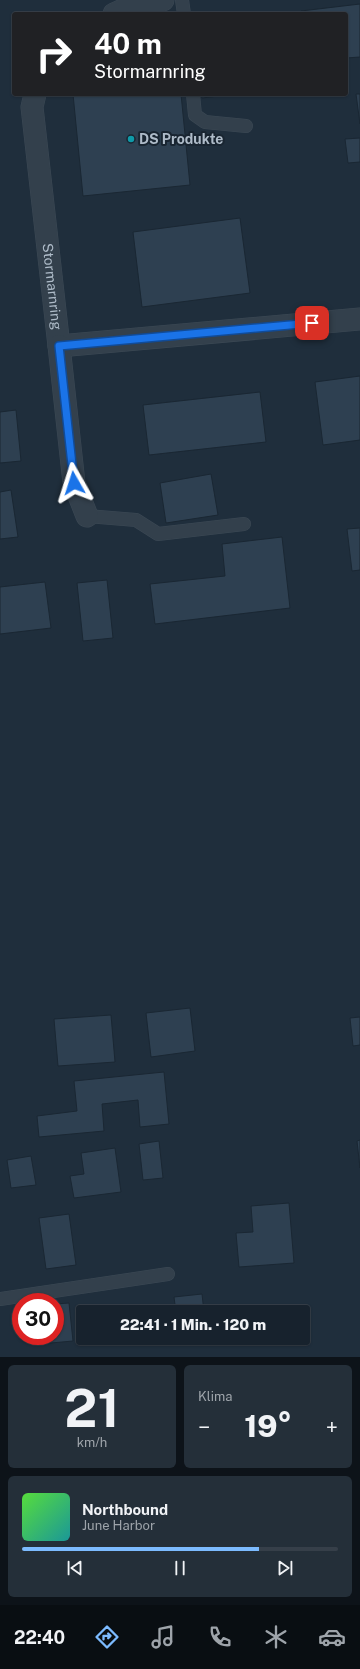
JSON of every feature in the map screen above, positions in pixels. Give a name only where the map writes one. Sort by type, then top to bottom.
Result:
[{"type":"street","points":[[118,12],[138,3],[163,0]]},
{"type":"street","name":"Stormarnring","points":[[35,96],[32,107],[59,346],[360,319]]},
{"type":"street","points":[[59,346],[74,483],[87,516]]},
{"type":"lane","points":[[182,0],[184,12]]},
{"type":"lane","points":[[193,96],[195,116],[205,122],[246,126]]},
{"type":"lane","points":[[87,516],[136,520],[158,534],[244,524]]},
{"type":"lane","points":[[0,1299],[168,1274]]},
{"type":"building","points":[[360,4],[360,57],[348,58],[348,12],[301,11]]},
{"type":"building","points":[[356,94],[360,94],[360,124]]},
{"type":"building","name":"DS Produkte","points":[[73,96],[181,96],[190,185],[83,196]]},
{"type":"building","points":[[202,96],[218,96],[202,98]]},
{"type":"building","points":[[360,138],[360,162],[348,163],[345,139]]},
{"type":"building","points":[[240,218],[250,293],[142,307],[133,232]]},
{"type":"building","points":[[360,376],[360,440],[323,445],[315,382]]},
{"type":"building","points":[[260,392],[266,442],[149,455],[143,405]]},
{"type":"building","points":[[16,410],[21,461],[0,463],[0,412]]},
{"type":"building","points":[[211,474],[218,515],[166,523],[160,483]]},
{"type":"building","points":[[11,490],[18,537],[0,539],[0,492]]},
{"type":"building","points":[[360,528],[360,570],[352,571],[347,529]]},
{"type":"building","points":[[282,537],[290,608],[155,624],[150,584],[225,576],[222,544]]},
{"type":"building","points":[[107,580],[113,638],[83,641],[77,583]]},
{"type":"building","points":[[45,582],[51,628],[0,634],[0,587]]},
{"type":"building","points":[[190,1008],[195,1051],[151,1057],[146,1013]]},
{"type":"building","points":[[111,1015],[115,1062],[58,1066],[54,1019]]},
{"type":"building","points":[[360,1017],[360,1045],[353,1046],[350,1018]]},
{"type":"building","points":[[164,1072],[169,1124],[140,1127],[138,1100],[102,1104],[104,1131],[39,1137],[37,1116],[77,1111],[74,1081]]},
{"type":"building","points":[[360,1140],[360,1168],[357,1141]]},
{"type":"building","points":[[159,1141],[163,1178],[143,1180],[139,1144]]},
{"type":"building","points":[[115,1148],[121,1192],[74,1198],[70,1176],[84,1174],[81,1153]]},
{"type":"building","points":[[31,1156],[36,1185],[11,1188],[7,1160]]},
{"type":"building","points":[[289,1203],[294,1263],[239,1267],[236,1233],[253,1232],[251,1206]]},
{"type":"building","points":[[69,1214],[76,1265],[46,1269],[39,1218]]},
{"type":"building","points":[[202,1294],[203,1305],[175,1305],[174,1297]]},
{"type":"building","points":[[64,1303],[69,1303],[73,1341],[64,1342]]},
{"type":"place","name":"DS Produkte","points":[[131,139]]},
{"type":"route","points":[[74,483],[59,346],[312,323]]}]
